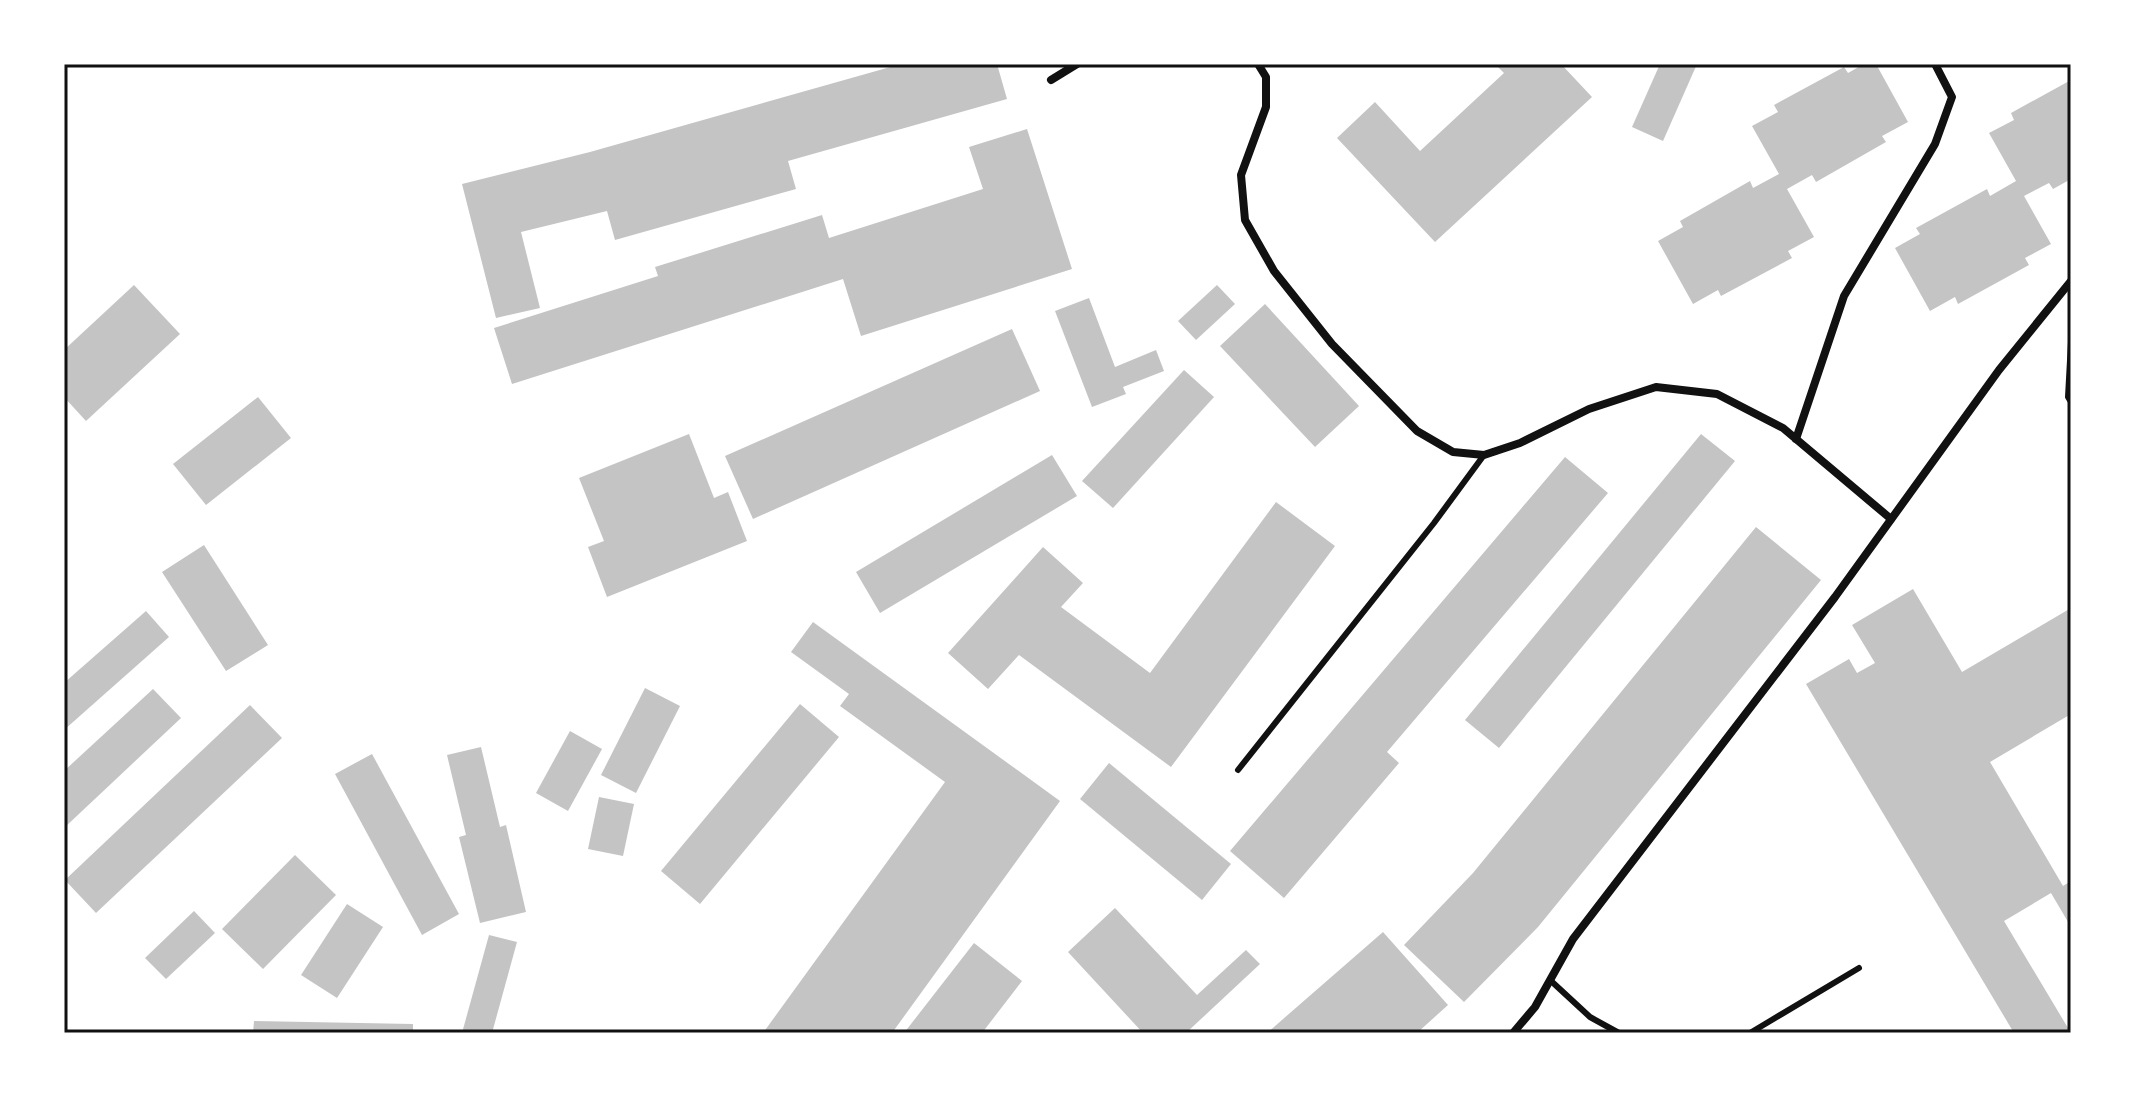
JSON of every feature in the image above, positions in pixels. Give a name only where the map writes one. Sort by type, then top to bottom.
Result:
[{"type":"street","points":[[1051,80],[1077,64]]},
{"type":"street","points":[[1258,64],[1266,77],[1266,107],[1241,175],[1245,220],[1274,271],[1332,344],[1417,431],[1453,452],[1484,455],[1520,443],[1589,409],[1656,387],[1717,394],[1783,428],[1891,519]]},
{"type":"street","points":[[1796,439],[1844,296],[1935,144],[1944,120],[1952,97],[1935,64]]},
{"type":"street","points":[[1513,1033],[1535,1007],[1573,939],[1835,597],[1999,370],[2071,281]]},
{"type":"lane","points":[[2071,342],[2068,397],[2071,402]]},
{"type":"lane","points":[[1238,770],[1434,523],[1484,455]]},
{"type":"lane","points":[[1750,1033],[1859,968]]},
{"type":"lane","points":[[1550,980],[1590,1017],[1619,1033]]},
{"type":"building","points":[[901,64],[997,64],[1007,99],[788,161],[796,189],[615,240],[607,211],[521,232],[540,308],[496,318],[462,184],[590,152]]},
{"type":"building","points":[[1495,64],[1561,64],[1592,97],[1435,242],[1337,138],[1375,102],[1420,151],[1504,73]]},
{"type":"building","points":[[1660,64],[1697,64],[1663,141],[1632,127]]},
{"type":"building","points":[[1864,64],[1876,64],[1908,122],[1882,136],[1886,142],[1816,182],[1812,175],[1787,189],[1814,237],[1788,251],[1792,258],[1721,296],[1718,290],[1693,304],[1658,241],[1683,227],[1680,221],[1750,181],[1753,188],[1779,174],[1752,126],[1778,112],[1774,105],[1844,67],[1848,73]]},
{"type":"building","points":[[2071,80],[2071,179],[2053,189],[2049,183],[2024,196],[2051,244],[2025,258],[2029,265],[1958,304],[1955,297],[1930,311],[1895,248],[1920,234],[1916,228],[1987,189],[1990,196],[2016,181],[1989,133],[2014,120],[2011,113]]},
{"type":"building","points":[[1027,129],[1072,269],[861,336],[843,279],[512,384],[494,328],[658,276],[655,267],[822,215],[829,238],[983,189],[969,147]]},
{"type":"building","points":[[134,285],[180,334],[86,421],[64,397],[64,350]]},
{"type":"building","points":[[1217,285],[1235,304],[1196,340],[1178,321]]},
{"type":"building","points":[[1089,298],[1115,367],[1156,350],[1164,371],[1123,387],[1126,394],[1092,407],[1055,311]]},
{"type":"building","points":[[1265,304],[1359,406],[1315,447],[1220,346]]},
{"type":"building","points":[[1012,329],[1040,391],[753,519],[725,456]]},
{"type":"building","points":[[1184,370],[1214,397],[1113,508],[1082,481]]},
{"type":"building","points":[[258,397],[291,438],[206,505],[173,464]]},
{"type":"building","points":[[689,434],[714,498],[728,492],[747,541],[607,597],[588,547],[604,541],[579,478]]},
{"type":"building","points":[[1701,434],[1735,461],[1499,748],[1465,720]]},
{"type":"building","points":[[1052,455],[1077,496],[880,613],[856,572]]},
{"type":"building","points":[[1565,457],[1608,493],[1387,752],[1399,763],[1284,898],[1230,851]]},
{"type":"building","points":[[1276,502],[1335,546],[1171,767],[1019,655],[988,689],[948,653],[1043,547],[1083,583],[1061,607],[1150,673]]},
{"type":"building","points":[[1756,527],[1821,580],[1538,927],[1464,1002],[1404,945],[1473,873]]},
{"type":"building","points":[[204,545],[268,645],[226,671],[162,572]]},
{"type":"building","points":[[1913,589],[1962,672],[2071,608],[2071,714],[1990,762],[2063,886],[2071,881],[2071,927],[2051,893],[2004,921],[2071,1033],[2014,1033],[1806,684],[1849,659],[1857,673],[1875,663],[1852,625]]},
{"type":"building","points":[[146,611],[169,637],[64,730],[64,683]]},
{"type":"building","points":[[813,622],[1060,801],[892,1033],[763,1033],[945,782],[840,706],[849,694],[791,652]]},
{"type":"building","points":[[645,688],[680,706],[636,793],[601,775]]},
{"type":"building","points":[[153,689],[181,718],[64,828],[64,771]]},
{"type":"building","points":[[800,704],[839,737],[700,904],[661,871]]},
{"type":"building","points":[[250,705],[282,738],[96,913],[65,880]]},
{"type":"building","points":[[570,731],[602,749],[568,811],[536,793]]},
{"type":"building","points":[[481,747],[500,827],[506,825],[526,912],[480,923],[459,837],[466,835],[447,755]]},
{"type":"building","points":[[372,754],[459,914],[422,935],[335,774]]},
{"type":"building","points":[[1109,763],[1231,864],[1202,900],[1080,799]]},
{"type":"building","points":[[599,797],[634,804],[623,856],[588,849]]},
{"type":"building","points":[[295,855],[336,895],[263,969],[222,929]]},
{"type":"building","points":[[347,904],[383,927],[337,998],[301,975]]},
{"type":"building","points":[[1115,908],[1197,995],[1246,950],[1260,964],[1186,1033],[1143,1033],[1068,952]]},
{"type":"building","points":[[194,911],[215,933],[166,979],[145,958]]},
{"type":"building","points":[[1383,932],[1448,1005],[1417,1033],[1267,1033]]},
{"type":"building","points":[[489,935],[517,942],[492,1033],[462,1033]]},
{"type":"building","points":[[974,943],[1022,981],[982,1033],[904,1033]]},
{"type":"building","points":[[254,1021],[413,1024],[413,1033],[253,1033]]}]
